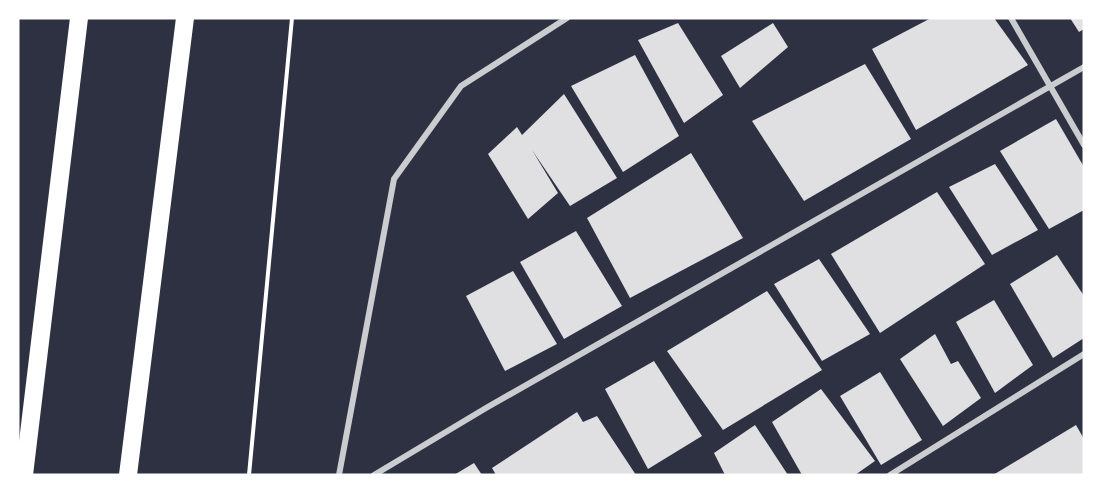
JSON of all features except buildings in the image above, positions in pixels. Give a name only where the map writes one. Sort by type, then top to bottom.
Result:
[{"type":"highway","points":[[24,475],[79,18]]},
{"type":"highway","points":[[128,475],[185,18]]},
{"type":"street","points":[[339,475],[394,178],[461,86],[567,18]]},
{"type":"street","points":[[1011,18],[1084,145]]},
{"type":"street","points":[[374,475],[486,408],[1084,67]]},
{"type":"street","points":[[890,475],[1084,354]]},
{"type":"path","points":[[249,475],[292,18]]}]
